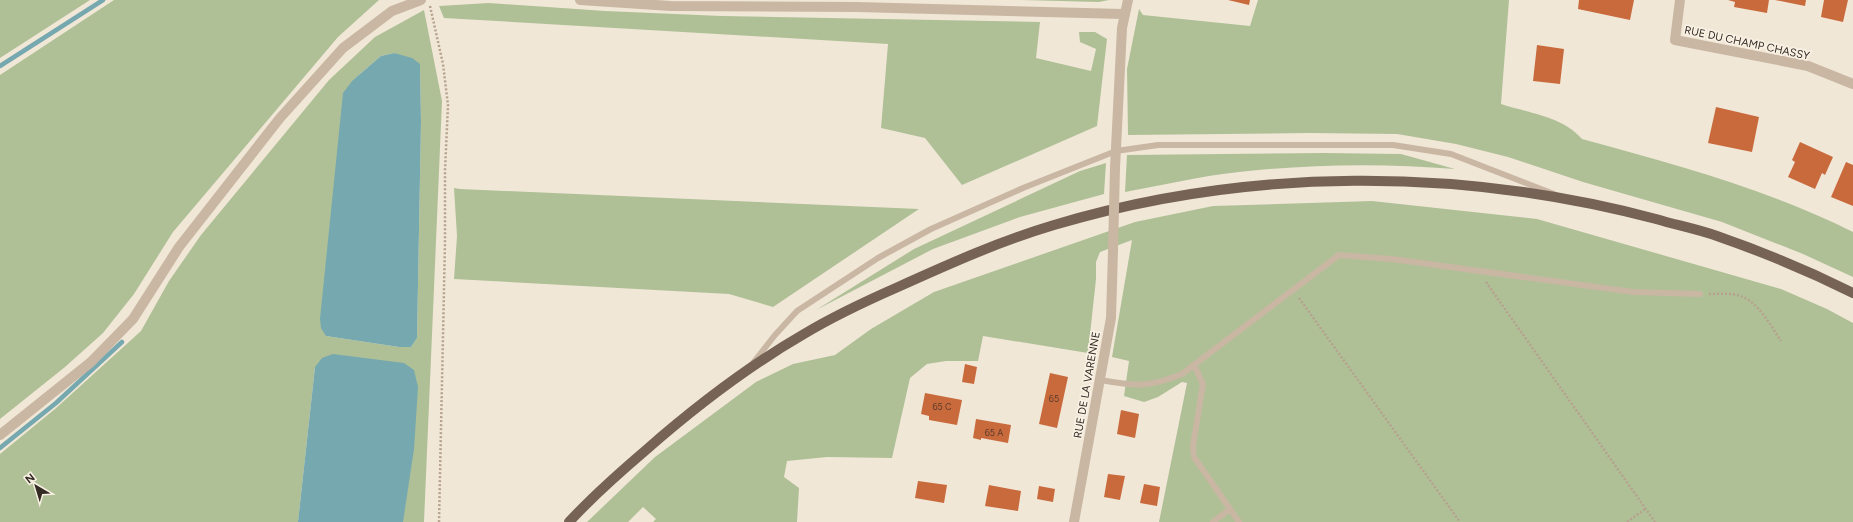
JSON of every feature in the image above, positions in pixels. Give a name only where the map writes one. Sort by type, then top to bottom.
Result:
[{"type":"main road","points":[[570,522],[622,471],[683,418],[748,369],[804,334],[857,306],[957,260],[1054,225],[1182,195],[1299,182],[1387,180],[1467,185],[1563,197],[1615,208],[1716,235],[1853,292]]},
{"type":"street","points":[[0,434],[91,362],[133,319],[179,247],[280,118],[343,48],[392,11],[421,0]]},
{"type":"street","points":[[580,0],[670,6],[857,8],[1123,14]]},
{"type":"street","points":[[1116,151],[1123,14],[1128,0]]},
{"type":"street","name":"RUE DU CHAMP CHASSY","points":[[1680,0],[1675,40],[1808,66],[1853,84]]},
{"type":"street","name":"RUE DE LA VARENNE","points":[[1074,522],[1111,318],[1116,151]]},
{"type":"lane","points":[[748,369],[775,335],[797,311],[878,258],[938,226],[1023,188],[1116,151],[1158,145],[1393,145],[1451,154],[1563,197]]},
{"type":"lane","points":[[1100,380],[1127,386],[1144,386],[1163,382],[1182,374],[1339,255],[1392,259],[1633,292],[1700,294]]},
{"type":"lane","points":[[1194,365],[1203,384],[1193,446],[1194,457],[1239,522]]},
{"type":"lane","points":[[1213,522],[1230,509]]},
{"type":"path","points":[[429,0],[443,64],[448,105],[445,170],[445,242],[438,522]]},
{"type":"path","points":[[1483,271],[1485,281],[1655,522]]},
{"type":"path","points":[[1294,290],[1460,522]]},
{"type":"path","points":[[1700,294],[1736,295],[1750,300],[1764,316],[1781,341]]},
{"type":"path","points":[[1627,522],[1645,509]]},
{"type":"green space","points":[[0,0],[90,0],[0,58]]},
{"type":"green space","points":[[114,0],[379,0],[338,37],[173,232],[134,294],[103,333],[65,367],[0,419],[0,75]]},
{"type":"green space","points":[[1021,0],[1109,0],[1099,2]]},
{"type":"green space","points":[[1258,0],[1509,0],[1501,104],[1555,120],[1574,131],[1582,139],[1686,168],[1754,190],[1853,232],[1853,277],[1803,254],[1722,222],[1583,182],[1508,157],[1456,144],[1397,134],[1309,133],[1128,135],[1127,69],[1139,9],[1143,15],[1250,26]]},
{"type":"green space","points":[[489,3],[605,11],[722,16],[1040,22],[1036,58],[1091,71],[1096,49],[1080,42],[1079,32],[1095,32],[1107,39],[1097,126],[962,185],[925,138],[881,128],[888,44],[444,18],[439,6]]},
{"type":"green space","points":[[424,10],[442,101],[424,522],[403,522],[403,513],[315,367],[298,522],[0,522],[0,454],[55,409],[141,331],[169,281],[201,235],[329,80],[375,37]],"holes":[[[394,53],[420,65],[421,122],[417,338],[411,347],[399,347],[326,336],[353,80],[381,56]]]},
{"type":"green space","points":[[1324,153],[1401,154],[1455,169],[1374,165],[1293,167],[1196,178],[1125,192],[1127,155]]},
{"type":"green space","points":[[1106,163],[1104,194],[1020,217],[933,249],[816,310],[914,249],[1080,171]]},
{"type":"green space","points":[[454,188],[919,209],[773,307],[729,294],[454,279],[457,236]]},
{"type":"green space","points":[[1372,201],[1537,219],[1781,289],[1827,309],[1853,323],[1853,522],[1159,522],[1187,383],[1182,382],[1158,397],[1144,402],[1124,396],[1129,361],[1112,357],[1132,240],[1100,252],[1096,262],[1096,279],[1088,353],[983,336],[978,361],[946,361],[927,364],[910,378],[892,458],[827,457],[787,461],[784,477],[799,488],[797,522],[653,522],[656,519],[643,507],[628,522],[587,522],[655,457],[756,382],[793,364],[835,355],[871,329],[934,292],[1135,222],[1213,206]]},
{"type":"water","points":[[394,53],[412,58],[420,64],[421,122],[417,338],[411,347],[399,347],[326,336],[321,328],[320,319],[343,93],[353,80],[381,56]]},
{"type":"water","points":[[333,354],[404,363],[414,370],[418,387],[414,449],[403,522],[298,522],[315,367],[322,358]]},
{"type":"building","points":[[1228,0],[1250,0],[1249,5]]},
{"type":"building","points":[[1579,0],[1634,0],[1630,20],[1578,9]]},
{"type":"building","points":[[1728,0],[1769,0],[1767,13],[1734,7],[1735,2]]},
{"type":"building","points":[[1775,0],[1806,0],[1805,6]]},
{"type":"building","points":[[1824,0],[1848,0],[1843,22],[1821,17]]},
{"type":"building","points":[[1537,45],[1564,49],[1560,84],[1533,81]]},
{"type":"building","points":[[1716,107],[1759,117],[1752,152],[1708,143]]},
{"type":"building","points":[[1800,142],[1833,157],[1825,175],[1822,173],[1815,189],[1788,177],[1795,162],[1792,160]]},
{"type":"building","points":[[1846,162],[1853,165],[1853,206],[1831,197]]},
{"type":"building","points":[[965,364],[977,367],[974,384],[962,382]]},
{"type":"building","points":[[1050,373],[1068,377],[1057,428],[1039,424]]},
{"type":"building","points":[[925,393],[962,400],[957,425],[929,420],[929,416],[921,414]]},
{"type":"building","points":[[1121,410],[1139,414],[1135,438],[1117,434]]},
{"type":"building","points":[[976,419],[1011,425],[1008,443],[973,438]]},
{"type":"building","points":[[1108,474],[1125,476],[1120,500],[1104,497]]},
{"type":"building","points":[[918,481],[947,485],[944,503],[915,498]]},
{"type":"building","points":[[1144,484],[1160,487],[1157,506],[1140,503]]},
{"type":"building","points":[[989,485],[1021,491],[1018,511],[985,506]]},
{"type":"building","points":[[1039,486],[1055,489],[1053,502],[1037,499]]},
{"type":"waterway","points":[[0,66],[103,0]]},
{"type":"waterway","points":[[0,448],[56,403],[122,342]]}]
